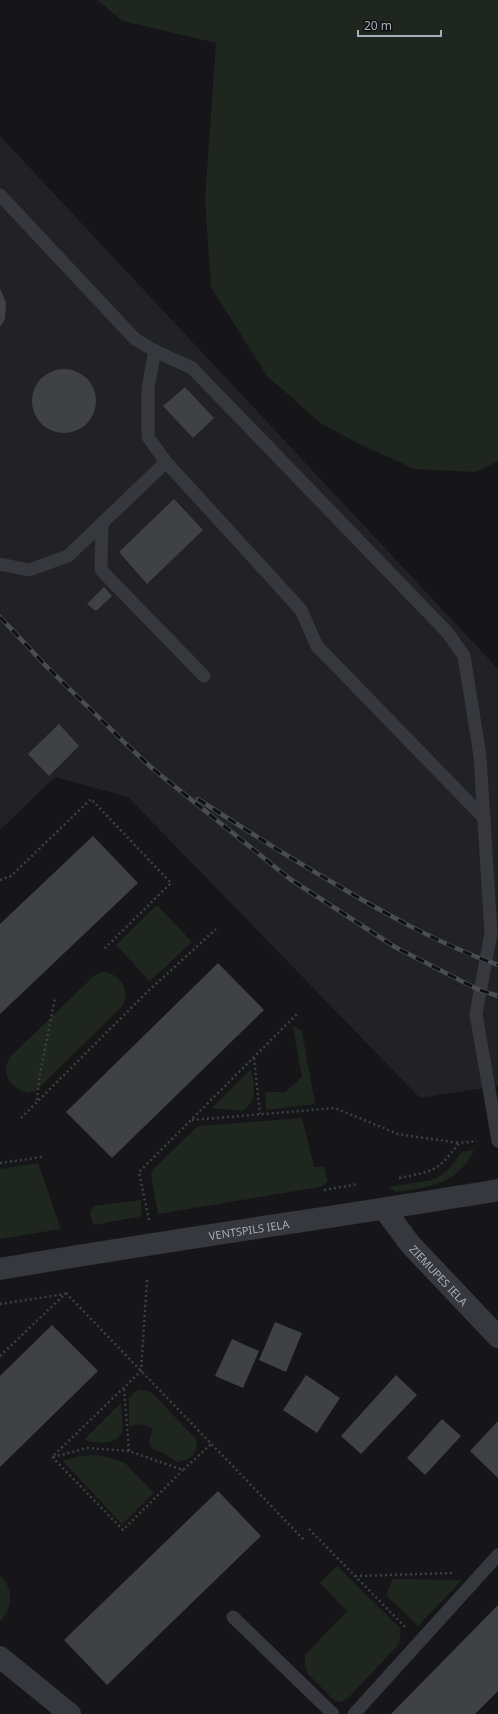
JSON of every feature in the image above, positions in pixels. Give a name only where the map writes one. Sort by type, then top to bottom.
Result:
[{"type":"street","name":"VENTSPILS IELA","points":[[0,1269],[498,1190]]},
{"type":"street","name":"ZIEMUPES IELA","points":[[384,1209],[410,1244],[498,1337]]},
{"type":"street","points":[[0,1657],[70,1714]]},
{"type":"lane","points":[[0,195],[135,339],[155,351],[192,368],[447,632],[464,656],[480,756],[491,933],[476,1014],[498,1140]]},
{"type":"lane","points":[[155,351],[148,388],[148,437],[166,462],[301,610],[317,646],[484,818]]},
{"type":"lane","points":[[0,564],[29,570],[68,556],[166,462]]},
{"type":"lane","points":[[102,523],[101,570],[204,676]]},
{"type":"lane","points":[[354,1714],[498,1555]]},
{"type":"lane","points":[[233,1617],[333,1714]]},
{"type":"path","points":[[0,880],[11,876],[91,799],[171,883],[104,950]]},
{"type":"path","points":[[21,1118],[145,994],[216,929]]},
{"type":"path","points":[[37,1101],[39,1078],[55,998]]},
{"type":"path","points":[[149,1220],[139,1172],[298,1013]]},
{"type":"path","points":[[254,1057],[260,1114]]},
{"type":"path","points":[[192,1120],[335,1108],[398,1134],[459,1143],[498,1140]]},
{"type":"path","points":[[392,1179],[429,1172],[443,1164],[459,1143]]},
{"type":"path","points":[[0,1163],[42,1157]]},
{"type":"path","points":[[52,1457],[141,1372],[147,1280]]},
{"type":"path","points":[[66,1294],[304,1540]]},
{"type":"path","points":[[0,1304],[66,1294]]},
{"type":"path","points":[[0,1356],[66,1294]]},
{"type":"path","points":[[124,1388],[129,1451]]},
{"type":"path","points":[[52,1457],[123,1530],[211,1444]]},
{"type":"path","points":[[52,1457],[88,1448],[129,1451],[183,1470]]},
{"type":"path","points":[[309,1529],[420,1642]]},
{"type":"path","points":[[354,1576],[482,1572]]},
{"type":"shaded area","points":[[97,0],[498,0],[498,461],[476,472],[415,469],[363,446],[322,424],[267,376],[211,287],[205,199],[216,43],[123,21]]},
{"type":"shaded area","points":[[0,136],[498,669],[498,1086],[420,1098],[128,797],[55,777],[0,830]]},
{"type":"shaded area","points":[[157,905],[192,942],[150,981],[116,945]]},
{"type":"shaded area","points":[[101,972],[113,975],[122,983],[125,1000],[122,1006],[36,1091],[27,1093],[12,1084],[8,1080],[6,1070],[10,1057],[94,976]]},
{"type":"shaded area","points":[[293,1026],[302,1031],[315,1104],[266,1110],[265,1092],[285,1092],[302,1077]]},
{"type":"shaded area","points":[[251,1069],[254,1087],[253,1097],[242,1111],[212,1108]]},
{"type":"shaded area","points":[[302,1118],[314,1167],[324,1167],[328,1182],[320,1187],[158,1214],[151,1175],[153,1169],[198,1126]]},
{"type":"shaded area","points":[[474,1150],[460,1170],[442,1182],[396,1192],[388,1187],[432,1180],[448,1170],[462,1152]]},
{"type":"shaded area","points":[[38,1163],[61,1229],[0,1239],[0,1169]]},
{"type":"shaded area","points":[[141,1200],[142,1216],[94,1225],[91,1213],[94,1206]]},
{"type":"shaded area","points":[[140,1390],[151,1392],[197,1440],[196,1450],[190,1458],[177,1462],[151,1447],[149,1441],[153,1429],[143,1424],[129,1426],[129,1398],[135,1392]]},
{"type":"shaded area","points":[[121,1403],[123,1430],[119,1437],[105,1443],[84,1440]]},
{"type":"shaded area","points":[[96,1455],[125,1463],[154,1493],[122,1524],[63,1461],[80,1456]]},
{"type":"shaded area","points":[[337,1566],[401,1629],[399,1644],[349,1697],[341,1702],[335,1701],[308,1674],[305,1665],[305,1655],[347,1611],[320,1583]]},
{"type":"shaded area","points":[[0,1576],[8,1586],[10,1598],[7,1610],[0,1621]]},
{"type":"shaded area","points":[[394,1579],[462,1580],[418,1626],[386,1595]]},
{"type":"building","points":[[0,288],[6,303],[5,319],[0,327]]},
{"type":"building","points":[[64,369],[76,371],[87,378],[94,389],[96,401],[94,413],[87,424],[76,431],[64,433],[52,431],[41,424],[34,413],[32,401],[34,389],[41,378],[52,371]]},
{"type":"building","points":[[185,387],[214,418],[193,438],[163,406]]},
{"type":"building","points":[[174,499],[203,530],[147,584],[119,552]]},
{"type":"building","points":[[104,587],[112,596],[96,611],[87,604]]},
{"type":"building","points":[[59,724],[79,746],[49,776],[28,754]]},
{"type":"building","points":[[93,836],[138,883],[0,1014],[0,924]]},
{"type":"building","points":[[218,963],[264,1010],[112,1158],[66,1112]]},
{"type":"building","points":[[275,1322],[302,1333],[286,1372],[259,1360]]},
{"type":"building","points":[[52,1325],[98,1371],[0,1467],[0,1376]]},
{"type":"building","points":[[232,1339],[259,1351],[243,1388],[215,1376]]},
{"type":"building","points":[[306,1375],[340,1398],[317,1433],[283,1410]]},
{"type":"building","points":[[396,1375],[417,1395],[361,1454],[341,1436]]},
{"type":"building","points":[[442,1419],[461,1436],[425,1475],[407,1458]]},
{"type":"building","points":[[498,1421],[498,1478],[470,1451]]},
{"type":"building","points":[[218,1491],[261,1536],[107,1685],[64,1640]]},
{"type":"building","points":[[498,1605],[498,1691],[475,1714],[391,1714]]},
{"type":"railway","points":[[0,617],[47,667],[153,769],[290,879],[395,947],[477,989],[498,996]]},
{"type":"railway","points":[[198,799],[296,861],[391,916],[454,948],[498,965]]}]
